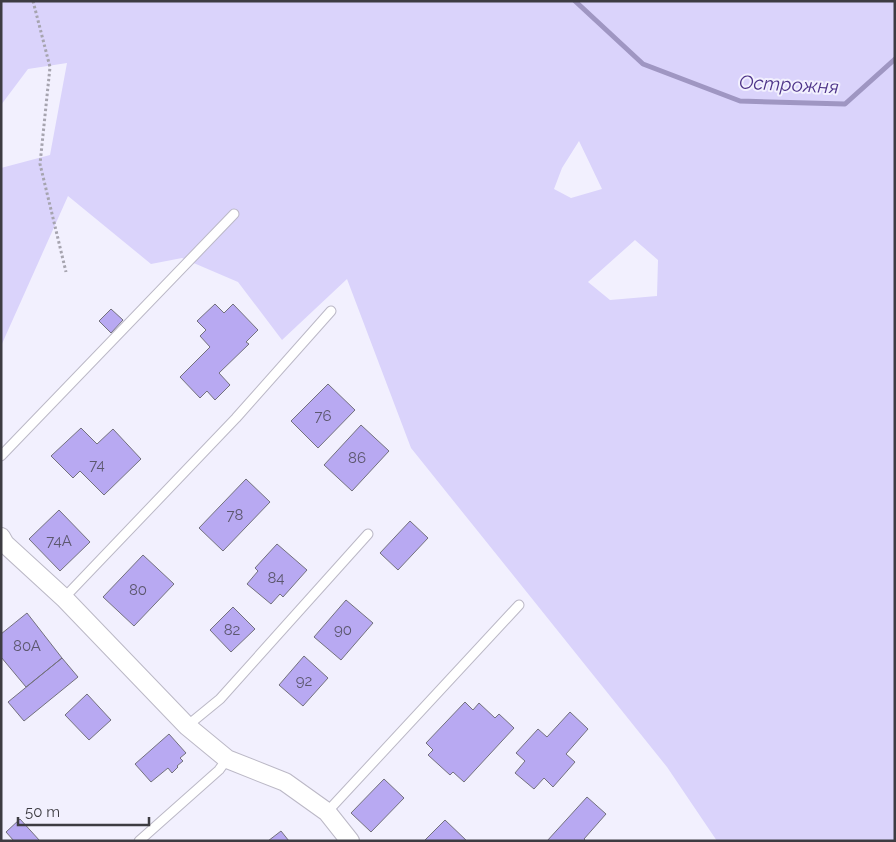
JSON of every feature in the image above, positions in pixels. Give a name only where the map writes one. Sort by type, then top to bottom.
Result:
[{"type":"street","points":[[1,536],[5,544],[64,598],[187,726],[227,759],[285,782],[327,812],[350,841]]},
{"type":"lane","points":[[1,456],[234,214]]},
{"type":"lane","points":[[64,598],[236,418],[331,312]]},
{"type":"lane","points":[[187,726],[220,700],[368,534]]},
{"type":"lane","points":[[327,812],[519,605]]},
{"type":"lane","points":[[139,841],[219,770],[227,759]]},
{"type":"path","points":[[33,1],[50,67],[40,164],[66,272]]},
{"type":"shaded area","points":[[1,1],[895,1],[895,841],[717,841],[667,767],[411,448],[347,279],[282,340],[238,282],[182,258],[151,264],[68,196],[1,346],[1,168],[50,155],[67,63],[28,69],[1,105]],"holes":[[[579,141],[602,189],[571,198],[554,189],[562,168]],[[635,240],[658,260],[657,296],[610,300],[588,282]]]},
{"type":"building","points":[[215,304],[224,313],[233,304],[258,330],[246,342],[249,344],[219,373],[230,385],[215,400],[207,391],[200,398],[180,377],[210,347],[200,336],[206,330],[197,321]]},
{"type":"building","points":[[111,309],[123,320],[111,333],[99,321]]},
{"type":"building","points":[[328,384],[355,410],[318,448],[291,421]]},
{"type":"building","points":[[361,425],[389,451],[352,491],[324,465]]},
{"type":"building","points":[[81,428],[97,444],[113,429],[141,459],[104,495],[80,471],[73,478],[51,456]]},
{"type":"building","points":[[246,479],[270,502],[223,551],[199,528]]},
{"type":"building","points":[[59,510],[90,542],[60,571],[29,539]]},
{"type":"building","points":[[410,521],[428,538],[398,570],[380,553]]},
{"type":"building","points":[[277,544],[307,570],[283,597],[280,594],[271,604],[247,584],[258,571],[255,568]]},
{"type":"building","points":[[143,555],[174,584],[134,626],[103,597]]},
{"type":"building","points":[[346,600],[373,623],[341,660],[314,637]]},
{"type":"building","points":[[233,607],[255,629],[231,652],[210,630]]},
{"type":"building","points":[[27,613],[62,658],[26,687],[1,657],[1,634]]},
{"type":"building","points":[[304,656],[328,678],[303,706],[279,685]]},
{"type":"building","points":[[62,658],[78,677],[24,721],[8,702]]},
{"type":"building","points":[[87,694],[111,720],[89,740],[65,715]]},
{"type":"building","points":[[465,702],[473,710],[479,703],[495,718],[499,714],[514,728],[464,782],[453,772],[450,775],[428,755],[433,750],[426,743]]},
{"type":"building","points":[[570,712],[588,729],[566,754],[575,762],[553,787],[544,778],[534,789],[515,773],[525,761],[516,753],[538,729],[547,737]]},
{"type":"building","points":[[169,734],[186,753],[180,758],[183,761],[172,773],[168,768],[151,782],[135,764]]},
{"type":"building","points":[[384,779],[404,798],[371,832],[351,813]]},
{"type":"building","points":[[587,797],[606,814],[584,839],[586,841],[547,841]]},
{"type":"building","points":[[20,819],[40,841],[14,841],[6,832]]},
{"type":"building","points":[[445,820],[467,841],[424,841]]},
{"type":"building","points":[[281,831],[289,841],[268,841]]},
{"type":"waterway","name":"Острожня","points":[[575,1],[643,64],[740,101],[845,104],[895,59]]}]
